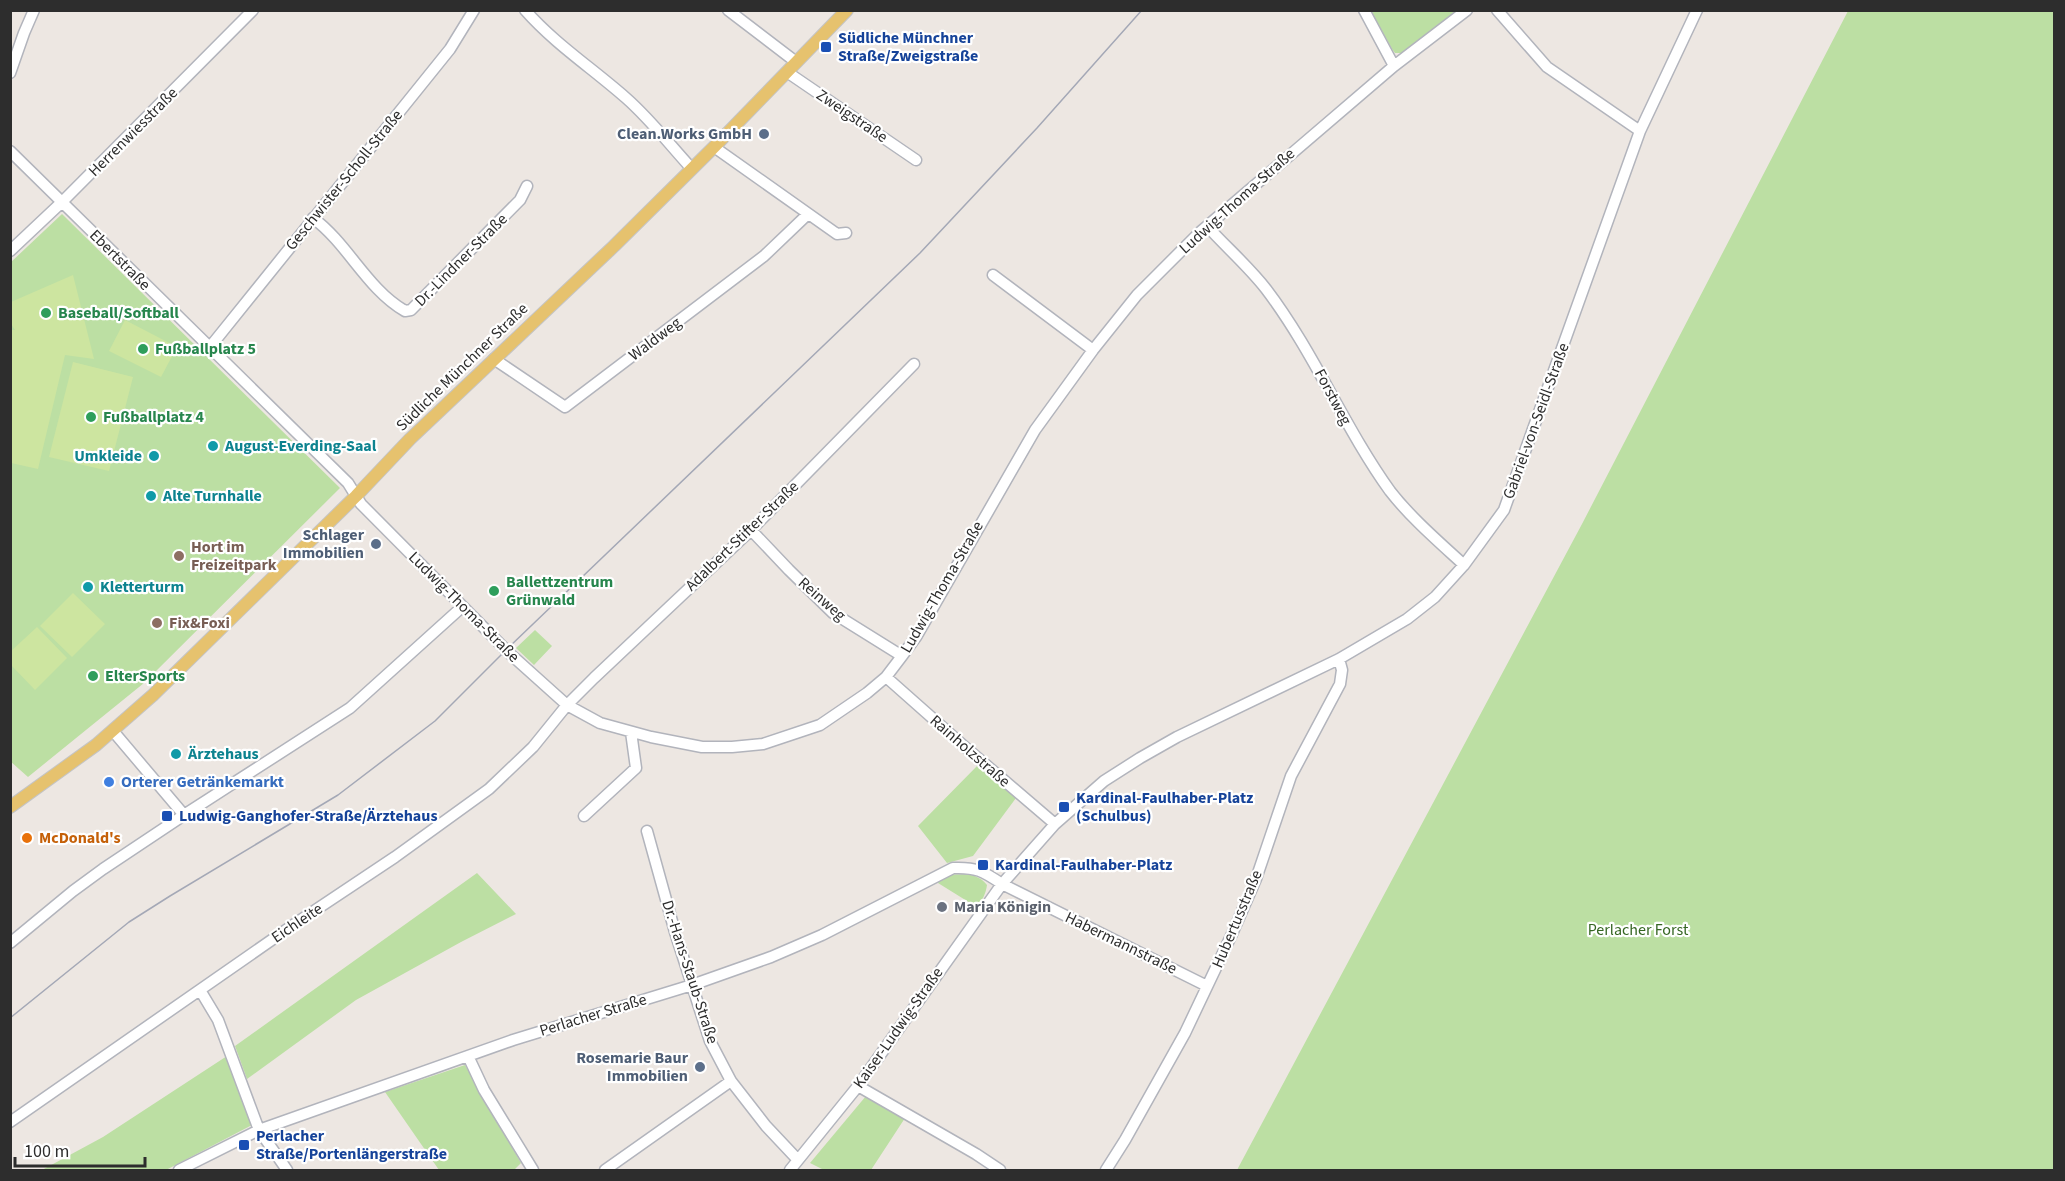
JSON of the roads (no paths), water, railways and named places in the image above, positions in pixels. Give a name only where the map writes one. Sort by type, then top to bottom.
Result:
[{"type":"main road","name":"Südliche Münchner Straße","points":[[10,807],[113,731],[210,640],[356,496],[410,439],[692,169],[846,10]]},
{"type":"street","points":[[10,73],[34,10]]},
{"type":"street","name":"Herrenwiesstraße","points":[[10,251],[62,202],[253,10]]},
{"type":"street","name":"Geschwister-Scholl-Straße","points":[[210,347],[450,49],[474,10]]},
{"type":"street","points":[[525,10],[556,43],[627,99],[692,169]]},
{"type":"street","points":[[728,10],[796,62]]},
{"type":"street","points":[[1364,10],[1394,66]]},
{"type":"street","name":"Ludwig-Thoma-Straße","points":[[356,496],[361,504],[508,652],[567,705],[600,723],[702,747],[763,744],[820,724],[867,693],[886,677],[902,656],[916,637],[1035,430],[1137,295],[1207,226],[1394,66],[1467,10]]},
{"type":"street","points":[[1497,10],[1546,67],[1640,131]]},
{"type":"street","name":"Gabriel-von-Seidl-Straße","points":[[1002,884],[1055,824],[1104,781],[1186,733],[1339,659],[1407,619],[1435,597],[1464,565],[1504,510],[1640,131],[1697,10]]},
{"type":"street","name":"Zweigstraße","points":[[787,72],[916,160]]},
{"type":"street","points":[[714,147],[837,234],[846,233]]},
{"type":"street","name":"Ebertstraße","points":[[10,151],[350,485],[356,496]]},
{"type":"street","name":"Dr.-Lindner-Straße","points":[[313,218],[378,289],[396,306],[405,311],[411,310],[520,200],[527,186]]},
{"type":"street","name":"Waldweg","points":[[494,359],[565,407],[764,256],[808,214]]},
{"type":"street","name":"Forstweg","points":[[1207,226],[1265,288],[1316,365],[1353,433],[1391,492],[1425,529],[1464,565]]},
{"type":"street","points":[[993,275],[1094,350]]},
{"type":"street","name":"Adalbert-Stifter-Straße","points":[[567,705],[751,530],[914,364]]},
{"type":"street","name":"Reinweg","points":[[751,530],[833,613],[902,656]]},
{"type":"street","points":[[10,943],[73,891],[184,815],[350,708],[462,607]]},
{"type":"street","name":"Hubertusstraße","points":[[1106,1170],[1177,1050],[1208,986],[1256,879],[1291,776],[1340,684],[1342,670],[1339,659]]},
{"type":"street","name":"Rainholzstraße","points":[[886,677],[1055,824]]},
{"type":"street","name":"Eichleite","points":[[10,1122],[489,789],[533,747],[567,705]]},
{"type":"street","points":[[113,731],[184,815]]},
{"type":"street","points":[[585,816],[636,768],[631,732]]},
{"type":"street","name":"Dr.-Hans-Staub-Straße","points":[[647,831],[675,932],[710,1041],[731,1081],[766,1126],[798,1160]]},
{"type":"street","name":"Perlacher Straße","points":[[179,1170],[259,1131],[468,1056],[599,1012],[692,985],[771,957],[822,935],[953,868],[972,867],[981,870],[1002,884]]},
{"type":"street","name":"Habermannstraße","points":[[1002,884],[1208,986]]},
{"type":"street","name":"Kaiser-Ludwig-Straße","points":[[790,1170],[858,1086],[1002,884]]},
{"type":"street","points":[[200,990],[218,1020],[259,1131],[288,1170]]},
{"type":"street","points":[[468,1056],[484,1090],[528,1168]]},
{"type":"street","points":[[605,1170],[731,1081]]},
{"type":"street","points":[[858,1086],[1000,1170]]},
{"type":"tram line","points":[[10,1018],[129,922],[338,795],[435,721],[920,253],[1037,128],[1142,10]]},
{"type":"place","name":"Südliche Münchner Straße/Zweigstraße","points":[[826,47]]},
{"type":"place","name":"Clean.Works GmbH","points":[[764,134]]},
{"type":"place","name":"Baseball/Softball","points":[[46,313]]},
{"type":"place","name":"Fußballplatz 5","points":[[143,349]]},
{"type":"place","name":"Fußballplatz 4","points":[[91,417]]},
{"type":"place","name":"August-Everding-Saal","points":[[213,446]]},
{"type":"place","name":"Umkleide","points":[[154,456]]},
{"type":"place","name":"Alte Turnhalle","points":[[151,496]]},
{"type":"place","name":"Schlager Immobilien","points":[[376,544]]},
{"type":"place","name":"Hort im Freizeitpark","points":[[179,556]]},
{"type":"place","name":"Kletterturm","points":[[88,587]]},
{"type":"place","name":"Ballettzentrum Grünwald","points":[[494,591]]},
{"type":"place","name":"Fix&Foxi","points":[[157,623]]},
{"type":"place","name":"ElterSports","points":[[93,676]]},
{"type":"place","name":"Ärztehaus","points":[[176,754]]},
{"type":"place","name":"Orterer Getränkemarkt","points":[[109,782]]},
{"type":"place","name":"Kardinal-Faulhaber-Platz (Schulbus)","points":[[1064,807]]},
{"type":"place","name":"Ludwig-Ganghofer-Straße/Ärztehaus","points":[[167,816]]},
{"type":"place","name":"McDonald's","points":[[27,838]]},
{"type":"place","name":"Kardinal-Faulhaber-Platz","points":[[983,865]]},
{"type":"place","name":"Maria Königin","points":[[942,907]]},
{"type":"place","name":"Rosemarie Baur Immobilien","points":[[700,1067]]},
{"type":"place","name":"Perlacher Straße/Portenlängerstraße","points":[[244,1145]]},
{"type":"park label","name":"Perlacher Forst","points":[[1638,930]]}]
